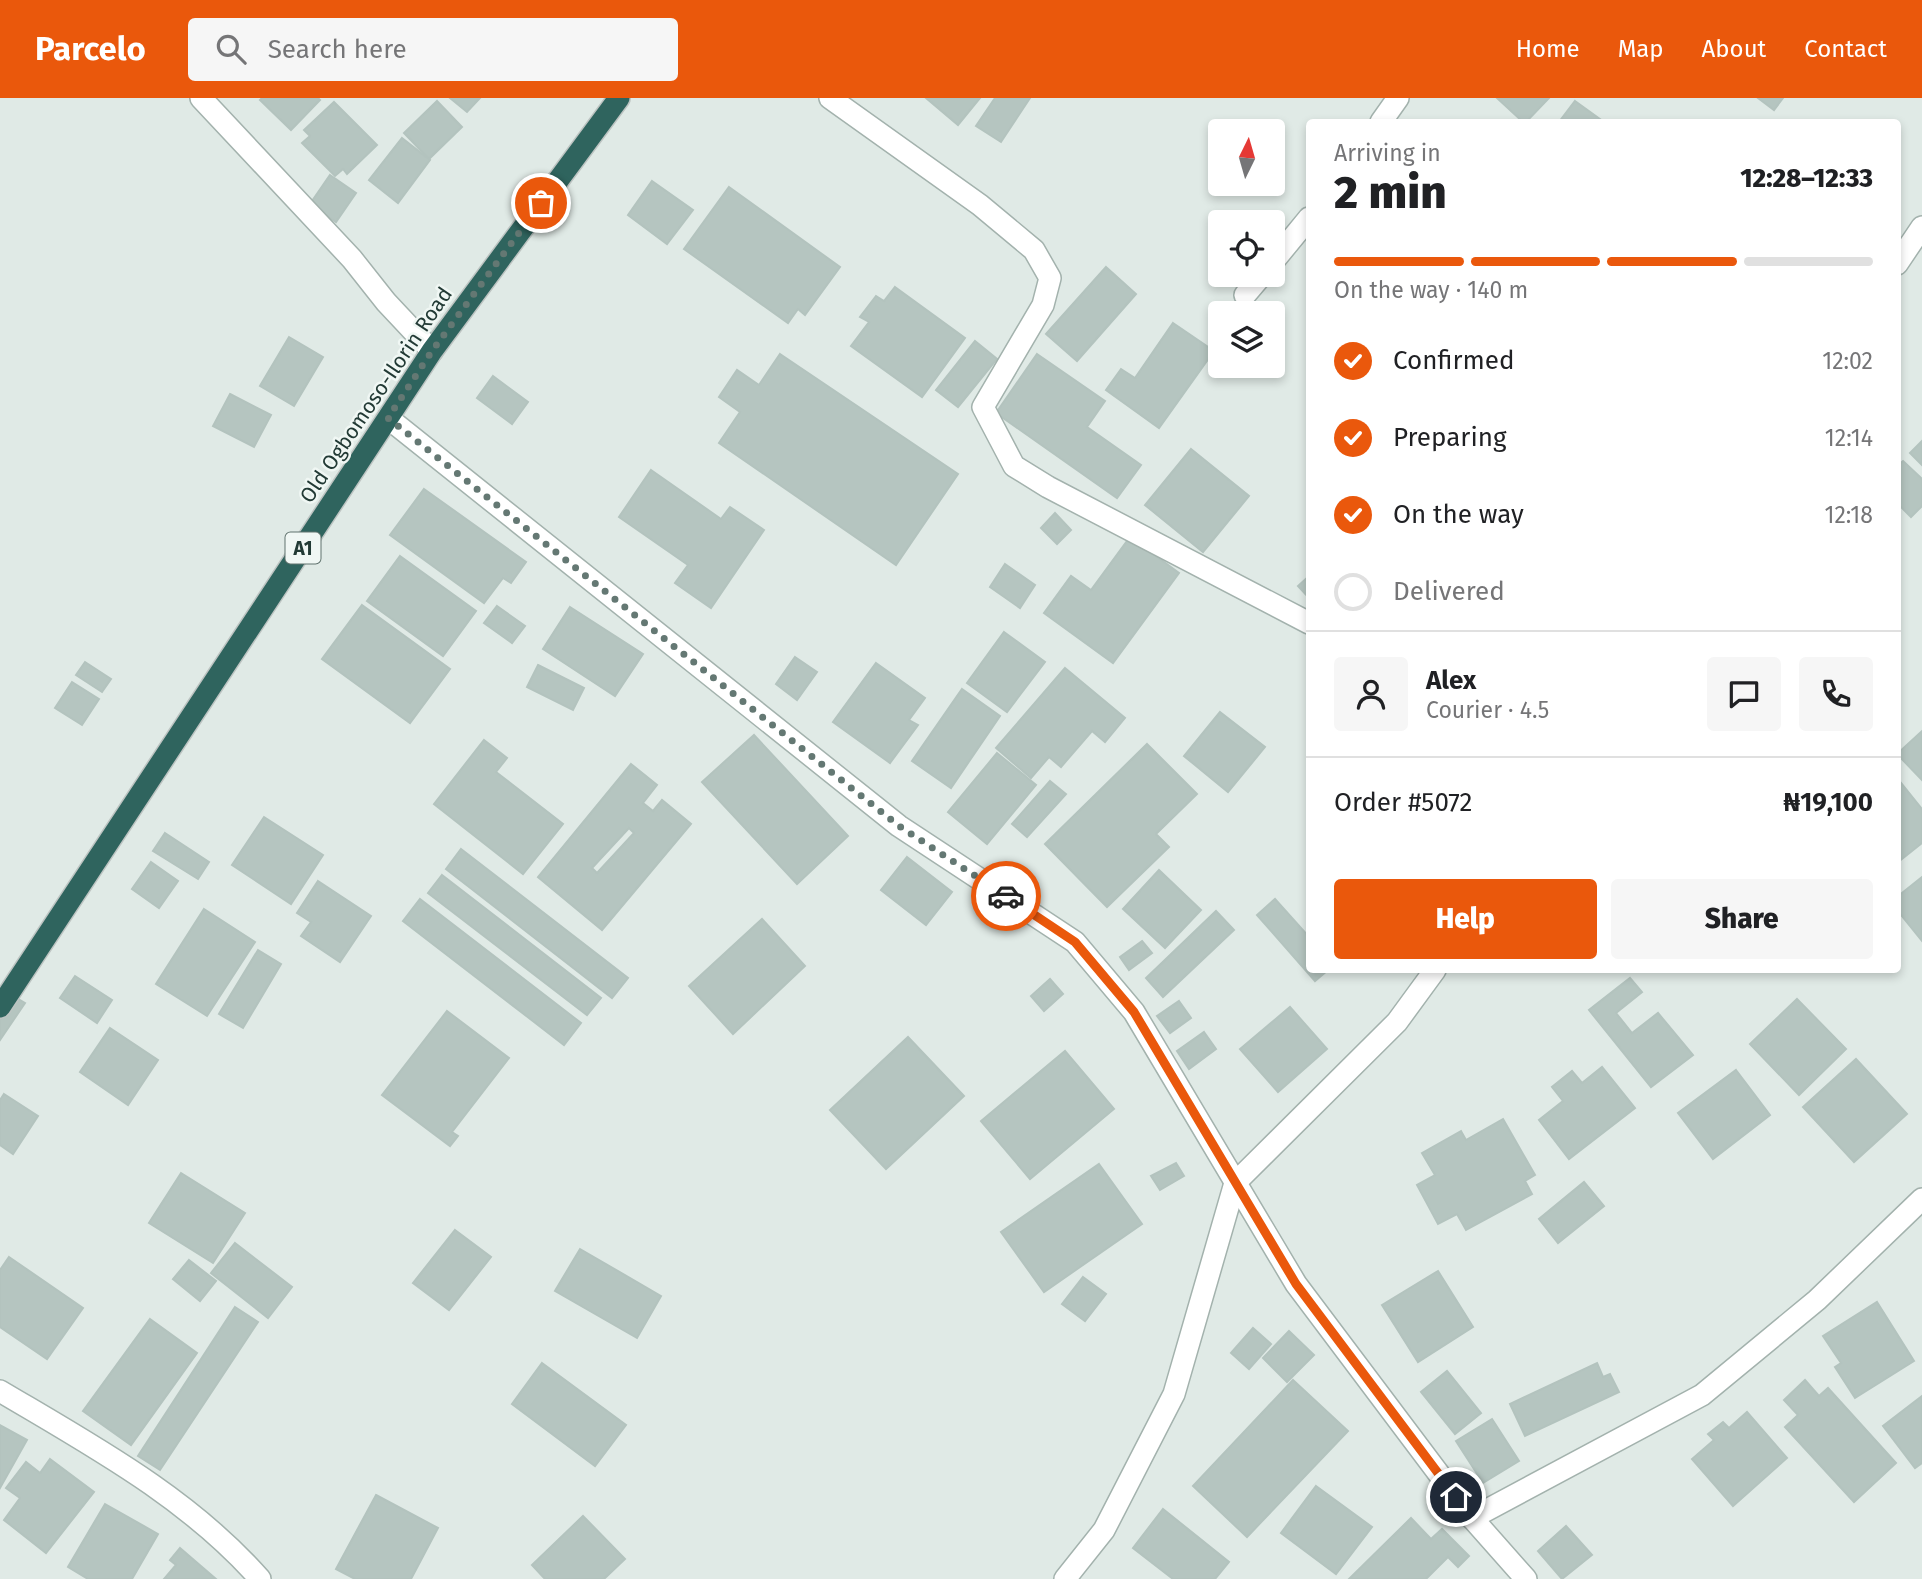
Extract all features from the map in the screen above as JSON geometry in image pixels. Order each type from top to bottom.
[{"type":"highway","name":"Old Ogbomoso-Ilorin Road","points":[[0,1007],[432,351],[619,98]]},
{"type":"street","points":[[201,98],[352,259],[386,302],[432,351]]},
{"type":"street","points":[[830,98],[980,205],[1034,250],[1050,278],[1043,304],[983,407],[1014,466],[1048,487],[1306,621]]},
{"type":"street","points":[[1383,119],[1398,98]]},
{"type":"street","points":[[1285,247],[1306,222]]},
{"type":"street","points":[[1901,258],[1922,227]]},
{"type":"street","points":[[1245,295],[1252,287]]},
{"type":"street","points":[[388,418],[899,826],[1075,942],[1134,1012],[1296,1284],[1472,1518],[1526,1579]]},
{"type":"street","points":[[1065,1579],[1104,1530],[1174,1394],[1234,1183],[1397,1022],[1433,973]]},
{"type":"street","points":[[1472,1518],[1702,1395],[1817,1300],[1922,1199]]},
{"type":"street","points":[[0,1391],[124,1465],[200,1521],[260,1579]]},
{"type":"building","points":[[450,98],[480,98],[467,112]]},
{"type":"building","points":[[926,98],[980,98],[958,125]]},
{"type":"building","points":[[995,98],[1030,98],[1001,142],[976,126]]},
{"type":"building","points":[[1497,98],[1549,98],[1529,119],[1520,119]]},
{"type":"building","points":[[1758,98],[1783,98],[1774,110]]},
{"type":"building","points":[[260,100],[320,100],[291,130]]},
{"type":"building","points":[[437,101],[462,127],[429,159],[404,133]]},
{"type":"building","points":[[1575,101],[1600,119],[1561,119]]},
{"type":"building","points":[[334,102],[377,145],[347,174],[343,169],[335,176],[302,143],[310,136],[304,130]]},
{"type":"building","points":[[402,138],[430,160],[398,203],[369,180]]},
{"type":"building","points":[[330,175],[356,193],[336,222],[310,204]]},
{"type":"building","points":[[652,181],[693,210],[667,244],[628,215]]},
{"type":"building","points":[[729,187],[840,267],[805,315],[798,309],[788,323],[684,249]]},
{"type":"building","points":[[1106,267],[1136,294],[1077,361],[1046,334]]},
{"type":"building","points":[[895,287],[965,338],[922,397],[851,346],[869,322],[860,317],[876,296],[884,301]]},
{"type":"building","points":[[1173,323],[1208,347],[1208,359],[1159,428],[1106,390],[1121,369],[1135,378]]},
{"type":"building","points":[[289,337],[323,357],[294,406],[260,386]]},
{"type":"building","points":[[975,341],[997,359],[958,407],[936,390]]},
{"type":"building","points":[[780,354],[958,474],[896,565],[719,443],[740,412],[719,397],[737,370],[759,385]]},
{"type":"building","points":[[1037,354],[1105,401],[1087,427],[1141,465],[1117,498],[996,413]]},
{"type":"building","points":[[493,376],[528,402],[512,424],[477,398]]},
{"type":"building","points":[[230,394],[271,415],[254,447],[213,426]]},
{"type":"building","points":[[1922,441],[1922,465],[1910,453]]},
{"type":"building","points":[[1191,449],[1249,496],[1203,552],[1145,505]]},
{"type":"building","points":[[1903,461],[1922,479],[1922,506],[1911,517],[1901,507]]},
{"type":"building","points":[[651,470],[721,519],[730,507],[764,530],[711,608],[675,583],[688,565],[619,517]]},
{"type":"building","points":[[424,489],[526,562],[511,583],[503,578],[484,603],[390,535]]},
{"type":"building","points":[[1055,513],[1071,530],[1057,544],[1041,528]]},
{"type":"building","points":[[1130,537],[1179,573],[1113,663],[1044,613],[1071,576],[1091,590]]},
{"type":"building","points":[[400,556],[476,611],[443,656],[367,601]]},
{"type":"building","points":[[1005,564],[1035,585],[1020,608],[990,587]]},
{"type":"building","points":[[1306,579],[1306,595],[1298,586]]},
{"type":"building","points":[[362,605],[450,669],[410,723],[322,659]]},
{"type":"building","points":[[497,606],[525,626],[512,643],[484,623]]},
{"type":"building","points":[[570,607],[643,654],[615,696],[543,649]]},
{"type":"building","points":[[1004,632],[1045,662],[1007,712],[967,683]]},
{"type":"building","points":[[795,657],[817,672],[797,700],[776,684]]},
{"type":"building","points":[[85,662],[111,679],[102,692],[76,675]]},
{"type":"building","points":[[876,663],[925,698],[909,720],[918,725],[890,763],[833,722]]},
{"type":"building","points":[[538,665],[584,688],[573,710],[527,687]]},
{"type":"building","points":[[1065,668],[1125,718],[1105,742],[1092,731],[1061,767],[1049,757],[1031,778],[996,748]]},
{"type":"building","points":[[72,682],[99,699],[82,725],[55,708]]},
{"type":"building","points":[[962,689],[1000,716],[951,788],[912,761]]},
{"type":"building","points":[[1220,712],[1265,747],[1228,792],[1184,756]]},
{"type":"building","points":[[1922,731],[1922,780],[1901,758],[1901,750]]},
{"type":"building","points":[[754,735],[848,836],[797,884],[702,782]]},
{"type":"building","points":[[484,740],[507,758],[496,772],[563,824],[523,874],[434,804]]},
{"type":"building","points":[[1147,744],[1197,794],[1156,834],[1169,847],[1107,907],[1045,844]]},
{"type":"building","points":[[997,753],[1036,785],[987,844],[948,812]]},
{"type":"building","points":[[631,764],[657,785],[643,803],[653,811],[662,800],[691,824],[602,930],[538,877]],"holes":[[[629,828],[634,833],[597,873],[592,868]]]},
{"type":"building","points":[[1050,781],[1066,794],[1027,837],[1012,824]]},
{"type":"building","points":[[1901,783],[1922,809],[1922,843],[1901,860]]},
{"type":"building","points":[[264,817],[323,855],[291,904],[232,865]]},
{"type":"building","points":[[165,833],[209,862],[198,879],[153,851]]},
{"type":"building","points":[[461,849],[628,978],[612,998],[446,869]]},
{"type":"building","points":[[907,857],[952,892],[926,925],[881,890]]},
{"type":"building","points":[[151,862],[178,881],[159,908],[132,889]]},
{"type":"building","points":[[1159,870],[1201,910],[1165,948],[1123,909]]},
{"type":"building","points":[[442,875],[601,998],[587,1015],[428,893]]},
{"type":"building","points":[[1922,877],[1922,941],[1901,915],[1901,894]]},
{"type":"building","points":[[318,881],[371,916],[340,962],[301,936],[311,922],[297,913]]},
{"type":"building","points":[[420,899],[581,1023],[564,1045],[403,921]]},
{"type":"building","points":[[1275,899],[1306,934],[1306,971],[1257,915]]},
{"type":"building","points":[[204,909],[255,942],[207,1016],[156,984]]},
{"type":"building","points":[[1216,911],[1234,930],[1163,997],[1146,978]]},
{"type":"building","points":[[762,919],[805,966],[733,1034],[689,986]]},
{"type":"building","points":[[1142,941],[1152,953],[1129,970],[1120,957]]},
{"type":"building","points":[[258,950],[281,964],[243,1028],[219,1014]]},
{"type":"building","points":[[1308,973],[1324,973],[1315,981]]},
{"type":"building","points":[[75,976],[112,1000],[97,1023],[60,998]]},
{"type":"building","points":[[1630,978],[1642,992],[1616,1013],[1632,1033],[1658,1013],[1693,1055],[1651,1087],[1589,1010]]},
{"type":"building","points":[[1050,979],[1063,994],[1044,1011],[1031,996]]},
{"type":"building","points":[[15,997],[25,1003],[0,1040],[0,1020]]},
{"type":"building","points":[[1797,999],[1846,1049],[1799,1095],[1750,1044]]},
{"type":"building","points":[[1179,1001],[1191,1018],[1170,1033],[1157,1016]]},
{"type":"building","points":[[1290,1007],[1327,1049],[1278,1092],[1240,1049]]},
{"type":"building","points":[[447,1011],[509,1058],[452,1132],[458,1136],[450,1146],[382,1095]]},
{"type":"building","points":[[110,1028],[158,1060],[128,1105],[80,1072]]},
{"type":"building","points":[[1204,1032],[1216,1049],[1189,1069],[1177,1051]]},
{"type":"building","points":[[908,1037],[964,1096],[886,1169],[830,1110]]},
{"type":"building","points":[[1065,1051],[1114,1109],[1030,1179],[981,1121]]},
{"type":"building","points":[[1856,1059],[1907,1114],[1854,1162],[1803,1107]]},
{"type":"building","points":[[1602,1067],[1635,1108],[1569,1159],[1539,1120],[1563,1101],[1552,1087],[1572,1071],[1582,1083]]},
{"type":"building","points":[[1736,1070],[1770,1115],[1713,1159],[1678,1113]]},
{"type":"building","points":[[4,1094],[38,1116],[13,1154],[0,1145],[0,1100]]},
{"type":"building","points":[[1503,1119],[1535,1175],[1525,1181],[1532,1194],[1466,1230],[1457,1214],[1438,1224],[1417,1185],[1435,1175],[1422,1153],[1461,1131],[1466,1140]]},
{"type":"building","points":[[1176,1163],[1184,1176],[1160,1190],[1151,1176]]},
{"type":"building","points":[[1099,1164],[1142,1224],[1044,1292],[1001,1232]]},
{"type":"building","points":[[181,1173],[245,1213],[213,1263],[149,1223]]},
{"type":"building","points":[[1584,1182],[1604,1206],[1558,1243],[1539,1219]]},
{"type":"building","points":[[455,1230],[491,1257],[449,1310],[413,1283]]},
{"type":"building","points":[[235,1243],[292,1287],[268,1318],[211,1273]]},
{"type":"building","points":[[580,1249],[661,1296],[637,1338],[555,1291]]},
{"type":"building","points":[[9,1257],[83,1308],[47,1359],[0,1327],[0,1270]]},
{"type":"building","points":[[189,1260],[216,1281],[200,1301],[173,1279]]},
{"type":"building","points":[[1438,1271],[1473,1327],[1418,1362],[1382,1305]]},
{"type":"building","points":[[1083,1277],[1106,1294],[1085,1321],[1062,1304]]},
{"type":"building","points":[[1877,1302],[1914,1361],[1855,1398],[1835,1367],[1841,1363],[1823,1336]]},
{"type":"building","points":[[235,1307],[258,1322],[160,1470],[138,1456]]},
{"type":"building","points":[[150,1319],[197,1353],[131,1445],[83,1411]]},
{"type":"building","points":[[1253,1328],[1271,1344],[1249,1369],[1231,1353]]},
{"type":"building","points":[[1289,1331],[1314,1355],[1287,1382],[1263,1358]]},
{"type":"building","points":[[542,1363],[626,1425],[595,1466],[512,1404]]},
{"type":"building","points":[[1597,1363],[1603,1377],[1610,1374],[1619,1392],[1525,1436],[1510,1404]]},
{"type":"building","points":[[1447,1371],[1481,1413],[1455,1434],[1421,1392]]},
{"type":"building","points":[[1293,1380],[1348,1431],[1247,1537],[1193,1486]]},
{"type":"building","points":[[1805,1380],[1819,1396],[1828,1388],[1896,1463],[1854,1502],[1785,1427],[1798,1415],[1784,1400]]},
{"type":"building","points":[[1922,1396],[1922,1463],[1915,1468],[1883,1426]]},
{"type":"building","points":[[1747,1412],[1787,1458],[1733,1506],[1692,1459],[1714,1440],[1708,1434],[1723,1422],[1729,1428]]},
{"type":"building","points":[[1492,1419],[1519,1461],[1483,1483],[1456,1441]]},
{"type":"building","points":[[0,1425],[27,1440],[0,1488]]},
{"type":"building","points":[[50,1459],[94,1492],[46,1553],[4,1520],[20,1498],[6,1488],[26,1462],[40,1473]]},
{"type":"building","points":[[1316,1486],[1372,1527],[1336,1574],[1281,1533]]},
{"type":"building","points":[[376,1495],[438,1528],[411,1579],[355,1579],[336,1569]]},
{"type":"building","points":[[105,1504],[158,1534],[132,1579],[88,1579],[68,1567]]},
{"type":"building","points":[[1163,1509],[1229,1562],[1215,1579],[1173,1579],[1133,1548]]},
{"type":"building","points":[[583,1516],[625,1559],[604,1579],[545,1579],[532,1565]]},
{"type":"building","points":[[1411,1518],[1431,1539],[1442,1529],[1469,1556],[1458,1567],[1448,1557],[1426,1579],[1349,1579]]},
{"type":"building","points":[[1566,1526],[1592,1555],[1562,1579],[1538,1551]]},
{"type":"building","points":[[180,1548],[216,1579],[164,1579],[176,1565],[170,1560]]},
{"type":"way so far","points":[[541,203],[432,351],[388,418],[899,826],[1006,896]]},
{"type":"route","points":[[1006,896],[1075,942],[1134,1012],[1296,1284],[1456,1497]]}]
